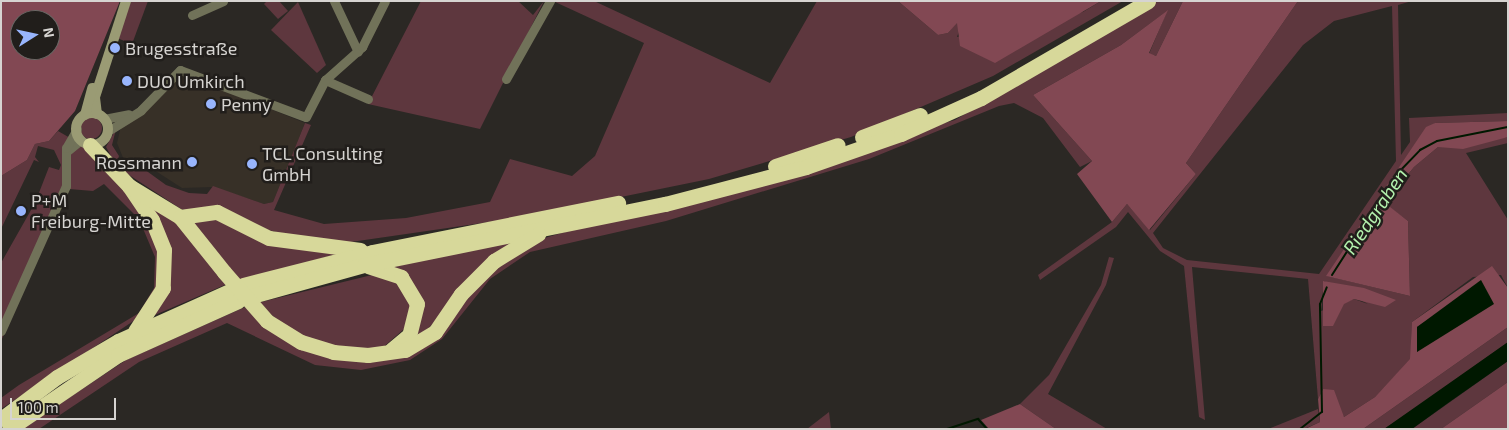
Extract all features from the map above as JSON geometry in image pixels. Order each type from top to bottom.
[{"type":"highway","points":[[1,419],[57,377],[132,333],[240,293],[372,252],[700,186],[823,151],[968,94],[1130,1]]},
{"type":"highway","points":[[9,429],[118,355],[240,293],[722,190],[878,142],[1001,88],[1148,1]]},
{"type":"highway","points":[[95,139],[106,164],[129,186],[156,226],[166,266],[159,298],[132,333]]},
{"type":"highway","points":[[129,186],[180,217],[224,272],[267,321],[317,348],[351,354],[384,354],[405,350],[430,336],[466,288],[494,260],[548,228]]},
{"type":"highway","points":[[180,217],[218,212],[276,240],[372,252]]},
{"type":"highway","points":[[364,265],[401,277],[418,304],[409,335],[384,354]]},
{"type":"street","points":[[192,16],[224,1]]},
{"type":"street","points":[[334,1],[358,52]]},
{"type":"street","points":[[66,152],[95,139],[136,112],[180,70],[302,118],[310,115],[325,80],[358,52],[384,1]]},
{"type":"street","points":[[506,79],[550,1]]},
{"type":"street","points":[[1,330],[66,186],[66,152],[86,115],[113,32],[125,5]]},
{"type":"street","points":[[95,139],[101,116],[95,97],[125,5]]},
{"type":"street","points":[[325,80],[368,99]]},
{"type":"street","points":[[86,115],[101,116],[136,112]]},
{"type":"street","points":[[77,129],[95,139]]},
{"type":"shaded area","points":[[1,1],[120,1],[75,111],[49,141],[35,144],[27,160],[1,176]]},
{"type":"shaded area","points":[[130,1],[148,1],[132,44],[117,38]]},
{"type":"shaded area","points":[[267,1],[279,1],[288,11],[278,19],[264,4]]},
{"type":"shaded area","points":[[421,1],[518,1],[533,15],[544,1],[480,129],[368,104]]},
{"type":"shaded area","points":[[553,1],[594,1],[770,83],[817,1],[898,1],[938,35],[948,33],[957,22],[961,25],[957,37],[1083,12],[1101,1],[1123,1],[993,76],[851,137],[709,179],[523,217],[330,245],[181,209],[120,169],[127,163],[137,164],[166,185],[189,193],[207,194],[213,186],[264,204],[273,202],[305,123],[311,125],[274,210],[324,224],[406,218],[490,202],[510,159],[572,176],[595,156],[644,43]]},
{"type":"shaded area","points":[[898,1],[1101,1],[995,63],[960,46],[957,23],[948,33],[938,35]]},
{"type":"shaded area","points":[[1155,1],[1183,1],[1156,56],[1149,54],[1167,11],[1121,45],[1033,95],[1092,161],[1080,167],[1043,118],[1014,103],[999,106],[869,159],[666,221],[530,252],[490,279],[442,339],[410,360],[361,370],[315,365],[227,323],[139,362],[39,429],[22,429],[126,360],[245,307],[298,345],[410,351],[472,284],[534,241],[955,120]]},
{"type":"shaded area","points":[[1183,1],[1298,1],[1186,163],[1196,174],[1149,230],[1127,204],[1112,222],[1077,174],[1092,161],[1033,95],[1121,45],[1168,10],[1149,53],[1156,56]]},
{"type":"shaded area","points":[[1298,1],[1412,1],[1398,5],[1401,155],[1410,142],[1409,118],[1508,113],[1508,121],[1435,123],[1327,276],[1410,296],[1408,221],[1385,204],[1414,167],[1438,147],[1508,137],[1508,143],[1466,153],[1508,220],[1508,288],[1501,275],[1473,277],[1412,322],[1411,359],[1375,397],[1344,417],[1323,389],[1318,399],[1308,279],[1192,267],[1205,420],[1199,417],[1184,266],[1160,251],[1128,212],[1116,227],[1040,280],[1038,275],[1112,222],[1127,204],[1150,230],[1196,174],[1186,163]],"holes":[[[1392,6],[1396,161],[1319,274],[1187,260],[1163,248],[1153,233],[1303,45],[1334,21]],[[1324,281],[1368,304],[1354,299],[1321,311]]]},
{"type":"shaded area","points":[[298,2],[326,65],[317,73],[271,30]]},
{"type":"shaded area","points":[[185,75],[305,123],[273,202],[264,204],[213,187],[182,188],[140,161],[124,160],[117,143],[121,126],[138,118],[177,76]]},
{"type":"shaded area","points":[[91,117],[99,120],[102,128],[99,136],[91,139],[83,136],[80,128],[83,120]]},
{"type":"shaded area","points":[[1508,121],[1508,137],[1463,149],[1438,147],[1414,167],[1385,203],[1408,221],[1410,296],[1326,276],[1426,127],[1435,123]]},
{"type":"shaded area","points":[[116,129],[112,145],[119,156],[116,165],[106,147]]},
{"type":"shaded area","points":[[58,131],[84,146],[149,219],[163,275],[138,318],[1,409],[1,398],[19,385],[139,313],[154,288],[155,257],[139,219],[104,184],[93,191],[69,189],[1,341],[1,263],[35,203],[49,167],[59,170],[61,165],[54,150],[38,146],[35,157],[39,162],[34,160],[1,229],[1,176],[27,160],[35,144],[49,141]]},
{"type":"shaded area","points":[[153,202],[187,230],[227,284],[148,318],[160,302]]},
{"type":"shaded area","points":[[199,215],[345,252],[237,281],[188,220]]},
{"type":"shaded area","points":[[525,238],[447,309],[413,344],[419,301],[379,267]]},
{"type":"shaded area","points":[[1109,257],[1114,258],[1106,285],[1048,394],[1107,429],[1056,429],[1020,404],[1049,375],[1101,285]]},
{"type":"shaded area","points":[[1492,266],[1508,288],[1508,327],[1363,429],[1305,429],[1320,422],[1318,399],[1323,389],[1334,390],[1344,417],[1375,397],[1410,359],[1412,322]],"holes":[[[1438,313],[1417,352],[1417,327]]]},
{"type":"shaded area","points":[[380,273],[395,279],[413,304],[411,323],[380,350],[340,349],[296,335],[257,303]]},
{"type":"shaded area","points":[[1481,280],[1494,304],[1417,352],[1417,327]]},
{"type":"shaded area","points":[[1323,281],[1364,288],[1396,300],[1385,307],[1354,299],[1344,304],[1333,326],[1323,326]]},
{"type":"shaded area","points":[[1508,327],[1508,342],[1430,398],[1384,429],[1363,429]]},
{"type":"shaded area","points":[[1508,342],[1508,361],[1412,429],[1384,429]]},
{"type":"shaded area","points":[[1508,361],[1508,382],[1441,429],[1412,429]]},
{"type":"shaded area","points":[[1508,382],[1508,429],[1441,429]]},
{"type":"shaded area","points":[[1020,404],[1056,429],[989,429],[981,420]]},
{"type":"shaded area","points":[[1318,409],[1320,422],[1304,429],[1268,429]]},
{"type":"shaded area","points":[[829,412],[831,429],[807,429]]},
{"type":"waterway","name":"Riedgraben","points":[[1332,275],[1396,175],[1420,150],[1437,141],[1508,127]]},
{"type":"waterway","name":"Riedgraben","points":[[1300,429],[1322,412],[1320,304],[1327,287]]},
{"type":"waterway","name":"Riedgraben","points":[[947,429],[978,419],[987,429]]},
{"type":"place","name":"Brugesstraße","points":[[115,48]]},
{"type":"place","name":"DUO Umkirch","points":[[127,81]]},
{"type":"place","name":"Penny","points":[[211,104]]},
{"type":"place","name":"Rossmann","points":[[192,162]]},
{"type":"place","name":"TCL Consulting GmbH","points":[[252,164]]},
{"type":"place","name":"P+M Freiburg-Mitte","points":[[21,211]]}]
